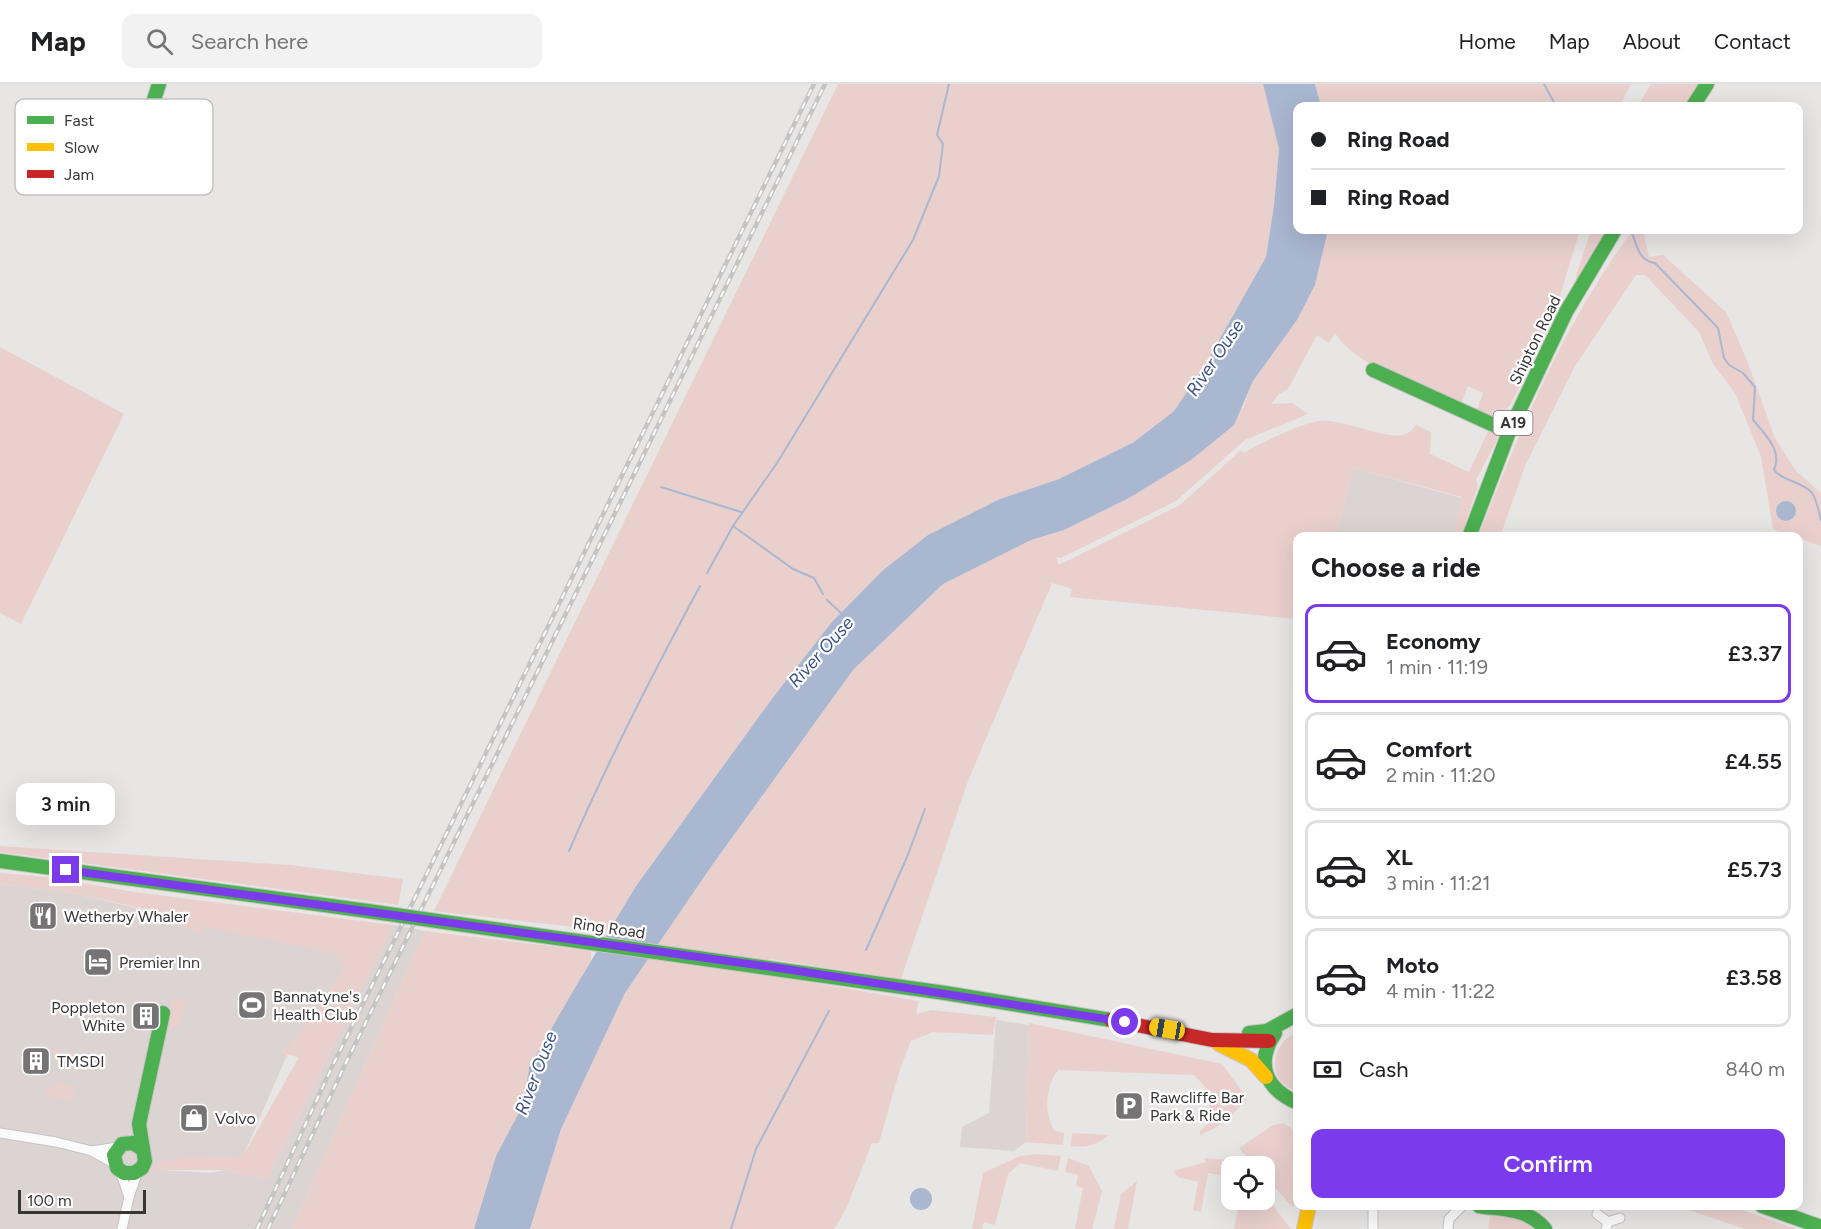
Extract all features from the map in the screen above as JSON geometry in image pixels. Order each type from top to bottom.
[{"type":"main road","points":[[1696,102],[1707,84]]},
{"type":"main road","name":"Shipton Road","points":[[1471,532],[1509,432],[1566,312],[1613,234]]},
{"type":"main road","points":[[1373,370],[1509,432]]},
{"type":"main road","name":"Ring Road","points":[[0,861],[779,968],[1167,1029],[1212,1040],[1251,1060],[1275,1091],[1293,1100]]},
{"type":"main road","points":[[142,1149],[137,1144],[122,1145],[114,1155],[117,1168],[129,1174],[138,1171],[145,1161],[139,1124],[163,1013]]},
{"type":"main road","points":[[1167,1029],[1195,1025],[1243,1032],[1261,1032],[1293,1016]]},
{"type":"main road","points":[[1266,1077],[1263,1059],[1269,1041],[1292,1023]]},
{"type":"main road","name":"Ring Road","points":[[1212,1040],[1269,1041]]},
{"type":"main road","points":[[1304,1229],[1308,1210]]},
{"type":"main road","points":[[1523,1210],[1537,1218],[1545,1229]]},
{"type":"main road","points":[[1773,1210],[1821,1227]]},
{"type":"street","points":[[92,1151],[122,1145],[139,1124]]},
{"type":"street","points":[[0,1133],[56,1142],[92,1151],[117,1168],[129,1197]]},
{"type":"street","points":[[122,1229],[138,1171]]},
{"type":"street","points":[[1373,1210],[1373,1229]]},
{"type":"street","points":[[1448,1229],[1449,1220],[1458,1210]]},
{"type":"street","points":[[1597,1214],[1607,1226],[1620,1218]]},
{"type":"shaded area","points":[[838,84],[1263,84],[1279,149],[1266,257],[1205,365],[1174,411],[1134,442],[1059,479],[1000,499],[928,535],[882,571],[832,622],[771,700],[636,886],[609,931],[434,911]]},
{"type":"shaded area","points":[[1315,84],[1631,84],[1622,102],[1320,102]]},
{"type":"shaded area","points":[[1651,84],[1700,84],[1689,102],[1640,102]]},
{"type":"shaded area","points":[[1327,234],[1579,234],[1555,312],[1511,404],[1498,418],[1477,411],[1483,393],[1468,386],[1461,404],[1375,367],[1359,357],[1335,333],[1329,343],[1317,335],[1288,389],[1279,394],[1271,404],[1292,403],[1308,414],[1245,440],[1176,501],[1061,558],[1056,557],[1059,565],[1180,505],[1241,450],[1244,453],[1293,429],[1320,421],[1330,421],[1394,435],[1406,434],[1416,425],[1431,432],[1430,454],[1469,472],[1490,427],[1498,431],[1497,440],[1476,480],[1478,485],[1463,532],[1454,532],[1462,497],[1353,468],[1337,532],[1293,532],[1293,619],[1070,597],[1072,589],[1052,583],[968,781],[901,979],[769,959],[768,975],[919,1001],[916,1014],[932,1010],[996,1017],[993,1035],[933,1032],[911,1041],[900,1069],[879,1143],[872,1143],[846,1209],[834,1229],[530,1229],[561,1129],[625,993],[708,871],[853,670],[943,584],[1031,540],[1064,530],[1129,498],[1243,408],[1253,381],[1297,320],[1315,285]]},
{"type":"shaded area","points":[[1590,234],[1608,234],[1576,285],[1576,276]]},
{"type":"shaded area","points":[[1630,234],[1644,234],[1649,257],[1663,255],[1726,312],[1746,358],[1775,438],[1795,470],[1821,493],[1821,546],[1803,540],[1803,532],[1781,532],[1773,529],[1761,457],[1735,393],[1713,364],[1699,332],[1645,275],[1636,275],[1574,368],[1525,466],[1502,532],[1480,532],[1545,378],[1608,265]]},
{"type":"shaded area","points":[[0,347],[124,414],[21,624],[0,613]]},
{"type":"shaded area","points":[[1353,468],[1462,498],[1454,532],[1337,532]]},
{"type":"shaded area","points":[[0,846],[290,865],[403,879],[398,905],[0,852]]},
{"type":"shaded area","points":[[0,873],[48,877],[134,892],[393,925],[267,1179],[224,1170],[149,1170],[168,1160],[181,1158],[243,1156],[299,1057],[282,1054],[284,1046],[289,1048],[345,968],[339,964],[339,954],[206,927],[205,933],[194,932],[190,928],[181,926],[182,917],[67,892],[0,884]]},
{"type":"shaded area","points":[[0,884],[67,892],[340,954],[345,968],[287,1055],[238,1168],[161,1170],[211,1173],[224,1170],[267,1179],[393,925],[425,931],[292,1229],[0,1229]]},
{"type":"shaded area","points":[[425,931],[591,951],[591,960],[529,1067],[524,1103],[496,1156],[474,1229],[292,1229]]},
{"type":"shaded area","points":[[172,998],[185,1000],[180,1024],[176,1027],[171,1026],[169,1020]]},
{"type":"shaded area","points":[[996,1020],[1029,1025],[1026,1142],[1014,1151],[960,1147],[962,1127],[989,1113]]},
{"type":"shaded area","points":[[1029,1023],[1222,1064],[1247,1098],[1226,1120],[1200,1135],[1200,1131],[1208,1124],[1210,1092],[1194,1075],[1058,1070],[1051,1083],[1048,1108],[1055,1131],[1064,1133],[1063,1145],[1026,1142]]},
{"type":"shaded area","points":[[1293,1035],[1293,1089],[1280,1080],[1275,1063],[1281,1045]]},
{"type":"shaded area","points":[[54,1049],[79,1055],[78,1062],[68,1069],[59,1067],[53,1054]]},
{"type":"shaded area","points":[[56,1082],[76,1087],[72,1102],[43,1096]]},
{"type":"shaded area","points":[[1283,1123],[1293,1129],[1293,1208],[1275,1187],[1275,1156],[1246,1156],[1239,1148],[1273,1125]]},
{"type":"shaded area","points":[[1072,1133],[1109,1135],[1091,1145],[1077,1147],[1071,1146]]},
{"type":"shaded area","points":[[1037,1154],[1061,1156],[1058,1171],[1020,1163],[1008,1174],[995,1225],[984,1222],[982,1229],[972,1229],[983,1173],[1020,1156]]},
{"type":"shaded area","points":[[1068,1158],[1089,1166],[1102,1191],[1092,1229],[1075,1229],[1083,1188],[1076,1186],[1078,1175],[1065,1172]]},
{"type":"shaded area","points":[[1204,1158],[1221,1159],[1221,1175],[1208,1173],[1201,1212],[1193,1210],[1198,1182],[1178,1177],[1173,1171],[1206,1162]]},
{"type":"shaded area","points":[[1137,1181],[1128,1229],[1114,1229],[1121,1194]]},
{"type":"shaded area","points":[[1275,1208],[1291,1229],[1234,1229],[1238,1210],[1275,1210]]},
{"type":"shaded area","points":[[1689,1210],[1741,1210],[1796,1229],[1745,1229]]},
{"type":"shaded area","points":[[1491,1211],[1515,1213],[1541,1229],[1488,1229]]},
{"type":"water","name":"River Ouse","points":[[1263,84],[1315,84],[1320,102],[1293,102],[1293,234],[1327,234],[1315,285],[1297,320],[1253,381],[1234,425],[1191,460],[1129,498],[1064,530],[1031,540],[943,584],[853,670],[708,871],[625,993],[561,1129],[530,1229],[474,1229],[496,1156],[524,1103],[529,1067],[636,886],[771,700],[832,622],[882,571],[928,535],[1000,499],[1059,479],[1134,442],[1174,411],[1205,365],[1266,257],[1279,149]]},
{"type":"water","points":[[1786,501],[1793,504],[1796,511],[1793,518],[1786,521],[1779,518],[1776,511],[1779,504]]},
{"type":"water","points":[[917,1188],[925,1188],[932,1195],[932,1203],[925,1210],[917,1210],[910,1203],[910,1195]]},
{"type":"waterway","points":[[707,573],[733,526],[777,463],[913,240],[939,176],[943,144],[937,135],[949,84]]},
{"type":"waterway","points":[[1544,84],[1554,102]]},
{"type":"waterway","points":[[1632,234],[1642,256],[1655,263],[1718,328],[1724,358],[1729,365],[1743,373],[1755,387],[1753,420],[1774,449],[1776,456],[1774,470],[1812,493],[1821,521]]},
{"type":"waterway","points":[[661,487],[741,512]]},
{"type":"waterway","points":[[733,526],[793,569],[814,578],[823,594]]},
{"type":"waterway","points":[[569,851],[631,717],[700,586]]},
{"type":"waterway","name":"River Ouse","points":[[827,600],[842,614]]},
{"type":"waterway","points":[[866,950],[907,857],[925,809]]},
{"type":"waterway","points":[[731,1229],[756,1149],[829,1011]]},
{"type":"railway","points":[[257,1229],[332,1067],[814,84]]},
{"type":"railway","points":[[268,1229],[343,1069],[825,84]]},
{"type":"traffic: fast","points":[[154,99],[159,84]]},
{"type":"traffic: fast","points":[[1696,102],[1707,84]]},
{"type":"traffic: fast","points":[[1471,532],[1509,432],[1566,312],[1613,234]]},
{"type":"traffic: fast","points":[[1373,370],[1509,432]]},
{"type":"traffic: fast","points":[[0,861],[368,911]]},
{"type":"traffic: fast","points":[[368,911],[458,924]]},
{"type":"traffic: fast","points":[[458,924],[945,993],[1111,1020]]},
{"type":"traffic: fast","points":[[142,1149],[133,1143],[122,1144],[114,1155],[117,1168],[124,1173],[134,1173],[142,1168],[145,1161],[139,1124],[163,1013]]},
{"type":"traffic: fast","points":[[1249,1033],[1267,1031],[1293,1017]]},
{"type":"traffic: fast","points":[[1275,1033],[1266,1055],[1267,1074],[1271,1083],[1293,1100]]},
{"type":"traffic: fast","points":[[1509,1210],[1531,1217],[1545,1229]]},
{"type":"traffic: fast","points":[[1773,1210],[1821,1227]]},
{"type":"traffic: slow","points":[[1219,1044],[1251,1060],[1266,1077]]},
{"type":"traffic: slow","points":[[1304,1229],[1308,1210]]},
{"type":"traffic: jam","points":[[1111,1020],[1212,1040],[1269,1041]]},
{"type":"place","name":"Wetherby Whaler","points":[[43,916]]},
{"type":"place","name":"Premier Inn","points":[[98,962]]},
{"type":"place","name":"Bannatyne's Health Club","points":[[252,1005]]},
{"type":"place","name":"Poppleton White","points":[[146,1016]]},
{"type":"place","name":"TMSDI","points":[[36,1061]]},
{"type":"place","name":"Rawcliffe Bar Park & Ride","points":[[1129,1106]]},
{"type":"place","name":"Volvo","points":[[194,1118]]},
{"type":"route","points":[[66,870],[779,968],[1125,1022]]}]
